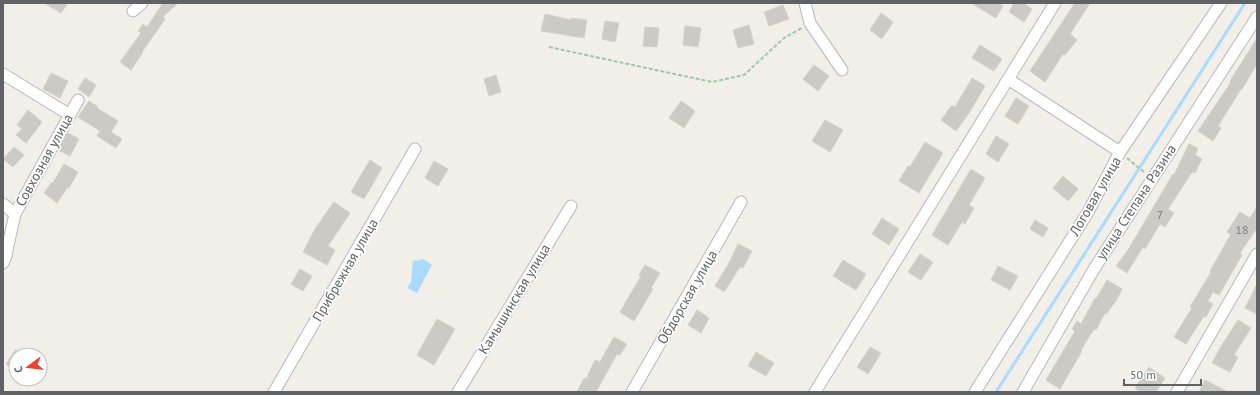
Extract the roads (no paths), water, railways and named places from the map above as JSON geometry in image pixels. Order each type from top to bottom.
[{"type":"street","points":[[133,11],[142,3]]},
{"type":"street","points":[[804,3],[810,23],[842,70]]},
{"type":"street","points":[[815,392],[1055,3]]},
{"type":"street","name":"Логовая улица","points":[[974,392],[1088,212],[1120,152],[1221,3]]},
{"type":"street","name":"улица Степана Разина","points":[[1023,392],[1094,269],[1151,178],[1257,17]]},
{"type":"street","points":[[3,74],[70,115]]},
{"type":"street","points":[[1008,79],[1120,152]]},
{"type":"street","name":"Совхозная улица","points":[[3,262],[6,256],[6,244],[15,214],[78,100]]},
{"type":"street","name":"Прибрежная улица","points":[[274,392],[415,148]]},
{"type":"street","name":"Обдорская улица","points":[[632,392],[741,202]]},
{"type":"street","points":[[3,204],[15,214]]},
{"type":"street","name":"Камышинская улица","points":[[458,392],[571,206]]},
{"type":"street","points":[[1177,392],[1257,254]]},
{"type":"water","points":[[424,259],[432,265],[417,293],[407,288],[411,282],[413,261]]},
{"type":"waterway","points":[[996,392],[1245,3]]}]
